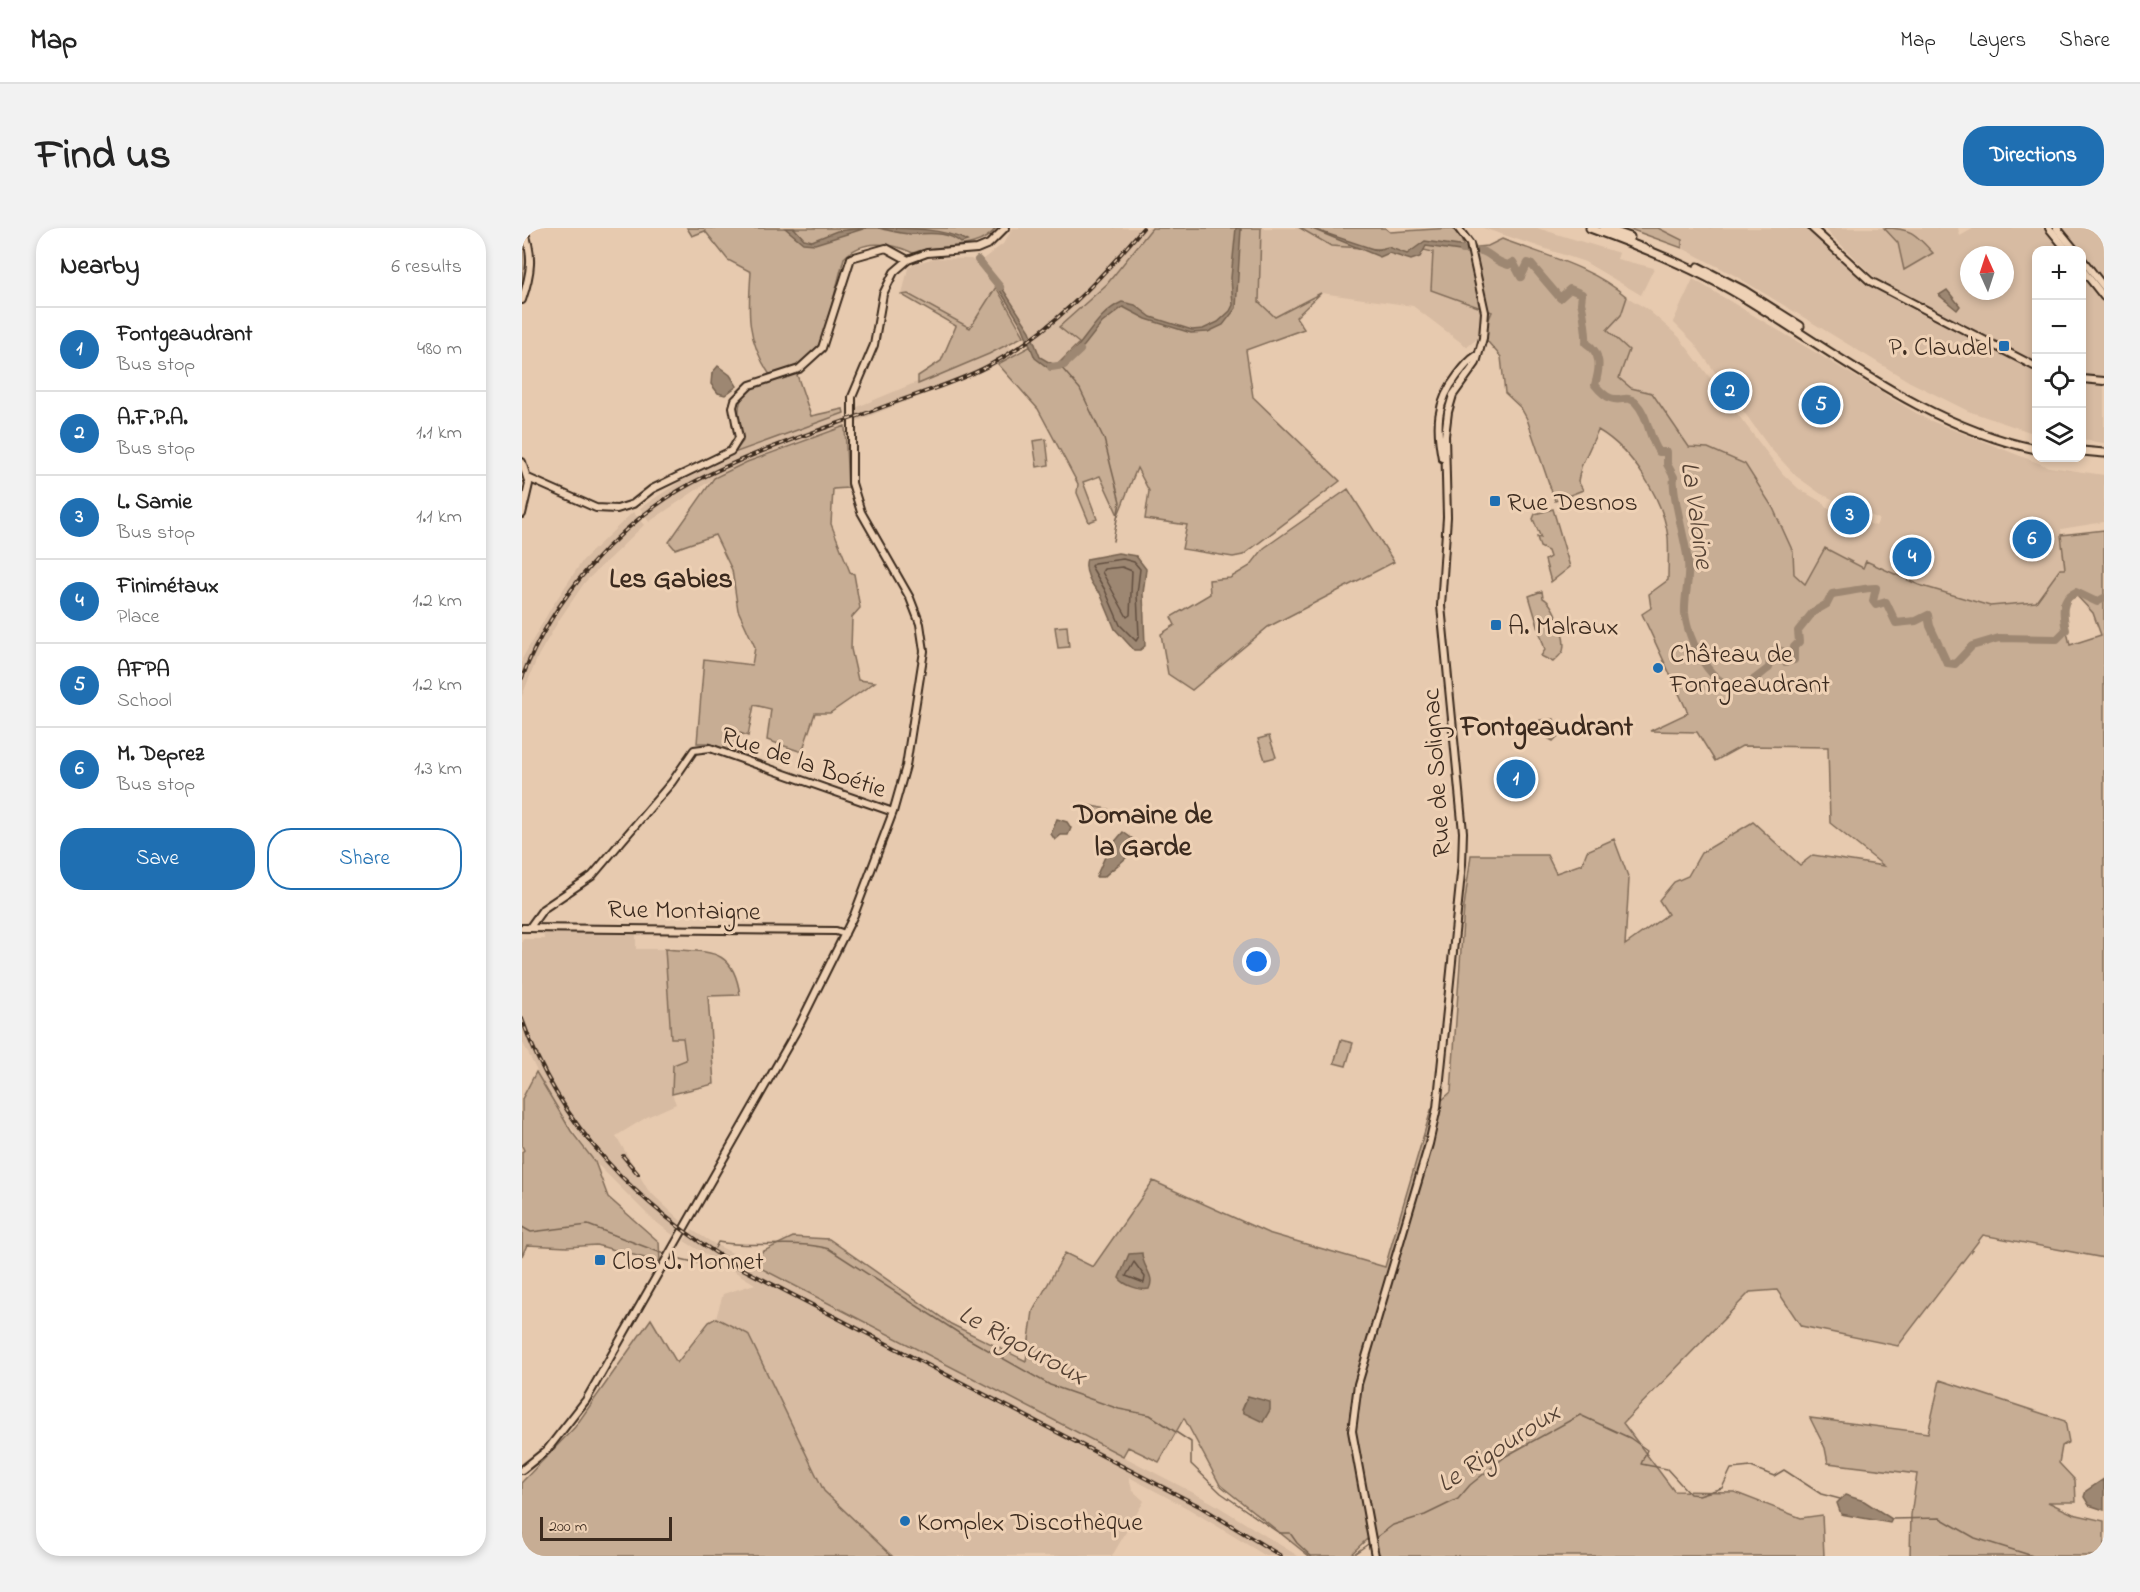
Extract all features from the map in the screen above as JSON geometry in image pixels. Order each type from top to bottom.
[{"type":"main road","points":[[1590,228],[1692,269],[1741,295],[1934,413],[1996,439],[2032,445]]},
{"type":"main road","points":[[1604,228],[1694,265],[1743,290],[1933,408],[1991,432],[2032,444]]},
{"type":"main road","points":[[2086,453],[2104,455]]},
{"type":"street","points":[[522,300],[531,274],[532,256],[524,228]]},
{"type":"street","points":[[522,1470],[547,1450],[586,1400],[798,1028],[845,934],[893,812],[906,766],[924,651],[920,624],[910,598],[855,496],[852,483],[850,426],[852,398],[874,345],[883,294],[894,272],[908,260],[927,253],[977,249],[989,244],[1005,228]]},
{"type":"street","name":"Rue de Solignac","points":[[1375,1556],[1352,1431],[1353,1409],[1358,1384],[1429,1144],[1437,1108],[1463,848],[1441,606],[1447,527],[1445,471],[1448,412],[1454,395],[1476,363],[1476,356],[1483,338],[1485,312],[1471,248],[1466,235],[1458,228]]},
{"type":"street","points":[[1812,228],[1870,281],[2032,364]]},
{"type":"street","points":[[2049,228],[2064,246]]},
{"type":"street","points":[[2057,228],[2072,246]]},
{"type":"street","points":[[528,478],[597,508],[617,509],[633,504],[652,489],[731,451],[739,438],[733,407],[741,392],[759,381],[791,373],[813,358],[826,340],[848,263],[856,255],[886,248],[908,260]]},
{"type":"street","points":[[2086,264],[2104,287]]},
{"type":"street","points":[[2086,274],[2104,297]]},
{"type":"street","points":[[2086,379],[2104,381]]},
{"type":"street","points":[[522,462],[528,478],[522,513]]},
{"type":"street","name":"Rue de la Boétie","points":[[526,927],[543,909],[592,876],[672,782],[694,750],[710,747],[893,812]]},
{"type":"street","name":"Rue Montaigne","points":[[526,927],[836,931],[845,934]]},
{"type":"shaded area","points":[[687,228],[996,228],[988,236],[968,244],[913,253],[895,246],[868,245],[851,252],[844,258],[822,343],[795,369],[811,416],[843,409],[844,413],[734,453],[743,441],[739,416],[740,402],[770,375],[756,349],[750,325],[751,272],[728,260],[705,231],[692,236]]},
{"type":"shaded area","points":[[1013,228],[1152,228],[1107,284],[1059,327],[1079,342],[1057,365],[1041,360],[996,288],[970,328],[909,294],[902,295],[908,268],[914,264],[935,258],[974,261],[983,259],[1003,244]]},
{"type":"shaded area","points":[[1152,228],[1261,228],[1259,302],[1275,317],[1321,293],[1296,317],[1304,329],[1246,350],[1253,397],[1340,481],[1243,555],[1233,557],[1182,549],[1187,525],[1145,519],[1149,491],[1137,468],[1118,515],[1100,476],[1083,482],[1097,519],[1089,522],[1077,493],[1078,484],[1038,409],[998,364],[1031,346],[1041,360],[1057,365],[1079,343],[1059,327],[1107,284]]},
{"type":"shaded area","points":[[1261,228],[1300,228],[1331,246],[1433,252],[1431,290],[1492,312],[1482,335],[1467,347],[1413,306],[1321,293],[1275,317],[1258,302]]},
{"type":"shaded area","points":[[1300,228],[1385,228],[1390,232],[1450,228],[1459,233],[1464,248],[1488,246],[1502,239],[1567,263],[1613,287],[1627,297],[1621,315],[1607,330],[1629,350],[1619,378],[1631,388],[1652,393],[1689,447],[1708,448],[1745,464],[1773,508],[1793,552],[1794,574],[1805,584],[1825,548],[1863,568],[1866,561],[1919,585],[1990,606],[2036,602],[2060,569],[2065,569],[2061,535],[2104,530],[2104,1258],[1983,1235],[1898,1346],[1801,1326],[1777,1290],[1750,1292],[1623,1423],[1674,1491],[1734,1492],[1801,1518],[1822,1515],[1824,1556],[1381,1556],[1367,1539],[1349,1556],[1309,1556],[1220,1485],[1184,1418],[1159,1462],[1128,1447],[1123,1456],[745,1260],[793,1237],[829,1239],[951,1324],[1026,1361],[1033,1311],[1065,1253],[1093,1267],[1153,1181],[1268,1233],[1385,1267],[1431,1110],[1451,1092],[1464,907],[1471,855],[1547,855],[1556,873],[1582,864],[1587,851],[1614,839],[1629,879],[1625,945],[1668,914],[1659,900],[1674,882],[1688,876],[1701,853],[1753,822],[1800,865],[1813,855],[1884,866],[1830,823],[1828,747],[1742,746],[1715,761],[1697,732],[1650,731],[1688,713],[1642,614],[1651,608],[1649,594],[1668,580],[1668,537],[1665,522],[1653,491],[1644,476],[1623,450],[1598,430],[1581,467],[1578,481],[1583,490],[1555,501],[1527,419],[1521,408],[1505,393],[1501,357],[1482,335],[1492,312],[1431,290],[1433,252],[1424,250],[1406,257],[1378,249],[1331,246]],"holes":[[[2077,596],[2093,613],[2101,635],[2070,645],[2061,604]]]},
{"type":"shaded area","points":[[1483,228],[1537,228],[1619,253],[1617,259],[1654,268],[1641,295],[1585,262]]},
{"type":"shaded area","points":[[1627,228],[1658,228],[1682,240],[1682,248]]},
{"type":"shaded area","points":[[1658,228],[1806,228],[1858,277],[1885,294],[2032,369],[2032,433],[1968,411],[1910,382],[1734,275],[1682,248],[1682,240]]},
{"type":"shaded area","points":[[1824,228],[1884,228],[1898,243],[1904,270],[1918,237],[1905,228],[1958,228],[1960,236],[1974,228],[2045,228],[2060,246],[2032,246],[2032,362],[1876,279]]},
{"type":"shaded area","points":[[1884,228],[1901,229],[1912,233],[1933,253],[1904,270],[1898,243]]},
{"type":"shaded area","points":[[2062,228],[2104,228],[2104,280],[2086,255],[2086,246],[2078,246]]},
{"type":"shaded area","points":[[522,230],[530,259],[522,292]]},
{"type":"shaded area","points":[[1693,279],[1926,419],[2032,462],[2049,467],[2104,475],[2104,522],[2061,529],[2066,569],[2059,569],[2037,602],[1990,606],[1919,585],[1866,561],[1863,568],[1825,548],[1805,584],[1793,574],[1793,551],[1773,508],[1745,464],[1708,448],[1689,448],[1653,393],[1631,388],[1619,378],[1607,330],[1621,315],[1627,297],[1647,309],[1679,337],[1783,474],[1799,489],[1825,504],[1825,507],[1876,526],[1879,519],[1821,494],[1796,476],[1770,448],[1694,343],[1673,322]]},
{"type":"shaded area","points":[[2086,279],[2104,303],[2104,377],[2086,375]]},
{"type":"shaded area","points":[[996,287],[1024,336],[989,354],[918,384],[918,376],[941,361],[956,326],[902,295],[908,294],[970,328]]},
{"type":"shaded area","points":[[1008,344],[1015,355],[998,364],[855,422],[855,408]]},
{"type":"shaded area","points":[[2086,382],[2104,384],[2104,443],[2086,441]]},
{"type":"shaded area","points":[[844,413],[845,426],[747,462],[714,478],[649,522],[640,508],[696,471],[734,453]]},
{"type":"shaded area","points":[[845,426],[848,488],[833,489],[831,524],[850,572],[854,574],[860,608],[852,617],[851,649],[858,680],[875,682],[830,713],[815,713],[802,752],[767,740],[771,709],[754,705],[748,736],[740,733],[734,753],[709,743],[697,743],[704,659],[752,665],[755,647],[738,610],[732,570],[715,535],[675,549],[669,542],[714,478],[747,462]]},
{"type":"shaded area","points":[[1046,439],[1049,465],[1037,467],[1033,441]]},
{"type":"shaded area","points":[[1348,489],[1394,562],[1268,627],[1192,690],[1168,674],[1161,634],[1175,625],[1171,617],[1210,594],[1209,580],[1230,578],[1250,566],[1264,548]]},
{"type":"shaded area","points":[[1553,509],[1570,567],[1551,582],[1545,560],[1550,557],[1548,551],[1540,547],[1537,537],[1541,538],[1533,519],[1535,514]]},
{"type":"shaded area","points":[[633,512],[644,525],[585,582],[538,656],[522,696],[522,659],[551,608],[583,560]]},
{"type":"shaded area","points":[[1542,591],[1543,598],[1555,614],[1563,638],[1563,651],[1553,662],[1541,656],[1545,650],[1529,596]]},
{"type":"shaded area","points":[[1067,626],[1069,647],[1058,648],[1055,627]]},
{"type":"shaded area","points":[[1554,719],[1558,736],[1553,741],[1544,736],[1548,735],[1540,731],[1537,724],[1540,720]]},
{"type":"shaded area","points":[[1269,736],[1276,757],[1265,760],[1258,739]]},
{"type":"shaded area","points":[[1086,805],[1108,809],[1106,820],[1084,817]]},
{"type":"shaded area","points":[[543,930],[636,933],[636,949],[665,949],[671,1038],[683,1038],[686,1060],[672,1094],[676,1104],[647,1117],[616,1136],[648,1190],[681,1221],[674,1236],[651,1218],[595,1162],[550,1097],[522,1041],[522,939],[544,939]]},
{"type":"shaded area","points":[[665,949],[716,955],[731,967],[740,995],[708,996],[714,1084],[672,1094],[673,1065],[686,1060],[683,1038],[671,1038]]},
{"type":"shaded area","points":[[1341,1040],[1353,1043],[1346,1066],[1334,1063]]},
{"type":"shaded area","points":[[536,1072],[571,1131],[595,1162],[608,1197],[659,1242],[660,1262],[596,1245],[567,1247],[527,1245],[522,1256],[522,1152],[524,1150],[522,1146],[522,1099]]},
{"type":"shaded area","points":[[692,1230],[1211,1502],[1298,1556],[1266,1556],[1189,1509],[1129,1477],[1132,1490],[1144,1501],[1112,1556],[892,1556],[824,1491],[748,1334],[716,1318],[723,1294],[755,1284],[684,1241]]},
{"type":"shaded area","points":[[716,1318],[748,1334],[824,1491],[892,1556],[522,1556],[522,1482],[575,1427],[651,1319],[677,1363],[709,1322]]},
{"type":"shaded area","points":[[1940,1380],[2065,1421],[2069,1442],[2062,1446],[2059,1463],[2075,1480],[2076,1502],[2048,1502],[2073,1514],[2104,1521],[2104,1556],[1910,1556],[1911,1515],[1917,1474],[1828,1463],[1825,1448],[1810,1418],[1928,1433]]},
{"type":"water","points":[[785,228],[794,228],[804,239],[812,241],[837,231],[866,228],[815,244],[803,243]]},
{"type":"water","points":[[878,228],[936,231],[967,241],[961,243],[944,234],[907,234]]},
{"type":"water","points":[[1236,228],[1241,229],[1236,308],[1223,325],[1208,332],[1191,333],[1146,319],[1123,307],[1102,323],[1084,346],[1059,368],[1047,367],[1035,358],[1022,326],[993,279],[995,277],[1030,331],[1040,357],[1052,364],[1059,364],[1076,349],[1104,315],[1122,302],[1135,305],[1151,317],[1192,330],[1203,329],[1218,322],[1233,305],[1231,278]]},
{"type":"water","points":[[1310,228],[1376,250],[1388,247],[1407,254],[1425,241],[1466,247],[1467,252],[1426,246],[1420,257],[1411,260],[1389,253],[1380,257]]},
{"type":"water","points":[[1947,290],[1960,306],[1957,310],[1939,295]]},
{"type":"water","points":[[718,366],[730,375],[737,386],[725,395],[718,393],[711,384],[712,373]]},
{"type":"water","points":[[1118,553],[1136,556],[1146,569],[1143,594],[1145,646],[1140,650],[1134,650],[1115,629],[1100,593],[1091,582],[1087,572],[1087,559]]},
{"type":"water","points":[[1057,819],[1067,822],[1071,828],[1068,835],[1061,835],[1055,840],[1051,834]]},
{"type":"water","points":[[1123,832],[1134,840],[1132,851],[1104,877],[1096,877],[1108,850]]},
{"type":"water","points":[[1142,1253],[1151,1280],[1149,1289],[1132,1287],[1119,1278],[1129,1254]]},
{"type":"water","points":[[1248,1396],[1270,1402],[1270,1410],[1263,1422],[1242,1410]]},
{"type":"water","points":[[2104,1479],[2104,1510],[2089,1505],[2084,1497],[2086,1491]]},
{"type":"water","points":[[1845,1495],[1864,1501],[1892,1519],[1890,1523],[1841,1514],[1837,1503]]},
{"type":"waterway","name":"La Valoine","points":[[1463,250],[1485,252],[1508,265],[1513,262],[1521,277],[1528,263],[1531,264],[1560,298],[1570,289],[1582,294],[1586,343],[1595,351],[1598,361],[1595,385],[1608,397],[1618,400],[1631,399],[1635,402],[1643,414],[1655,446],[1659,452],[1667,452],[1667,464],[1674,477],[1688,562],[1685,613],[1690,636],[1703,661],[1720,680],[1731,685],[1750,682],[1769,668],[1771,653],[1776,650],[1782,651],[1785,662],[1794,660],[1794,647],[1799,642],[1798,631],[1813,612],[1827,604],[1832,594],[1876,588],[1873,601],[1876,605],[1886,602],[1896,623],[1916,621],[1928,615],[1930,626],[1947,663],[1955,664],[1972,646],[1999,638],[2057,639],[2066,630],[2064,608],[2071,595],[2076,592],[2097,602],[2104,598]]},
{"type":"waterway","name":"La Valoine","points":[[978,260],[1000,287]]},
{"type":"waterway","name":"La Valoine","points":[[1051,367],[1064,365],[1080,350]]},
{"type":"waterway","points":[[1060,366],[1080,389],[1104,439],[1120,502],[1113,541]]},
{"type":"waterway","name":"Le Rigouroux","points":[[522,1227],[531,1232],[588,1225],[664,1254]]},
{"type":"waterway","name":"Le Rigouroux","points":[[715,1248],[718,1242],[746,1245],[802,1245],[829,1249],[965,1337],[1050,1385],[1119,1409],[1150,1415],[1191,1442],[1191,1464],[1221,1493],[1279,1533],[1290,1533],[1311,1556]]},
{"type":"waterway","name":"Le Rigouroux","points":[[672,1257],[706,1265],[710,1259]]},
{"type":"waterway","name":"Le Rigouroux","points":[[1374,1539],[1393,1525],[1425,1515],[1458,1499],[1470,1485],[1506,1456],[1580,1415],[1630,1438],[1647,1450],[1641,1464],[1667,1469],[1690,1494],[1699,1495],[1722,1488],[1731,1469],[1751,1467],[1774,1476],[1784,1470],[1821,1494],[1840,1499]]},
{"type":"waterway","name":"Le Rigouroux","points":[[1892,1519],[1940,1518],[1975,1538],[2033,1556]]},
{"type":"waterway","name":"Le Rigouroux","points":[[1351,1556],[1371,1542]]},
{"type":"railway","points":[[522,678],[535,649],[569,592],[590,566],[638,519],[692,483],[740,460],[953,382],[1011,353],[1053,322],[1109,268],[1143,228]]},
{"type":"railway","points":[[522,1019],[538,1058],[558,1095],[581,1129],[636,1191],[701,1243],[737,1266],[1201,1507],[1281,1556]]},
{"type":"railway","points":[[623,1156],[638,1174]]},
{"type":"place","name":"P. Claudel","points":[[2004,346]]},
{"type":"place","name":"A.F.P.A.","points":[[1730,391]]},
{"type":"place","name":"AFPA","points":[[1821,405]]},
{"type":"place","name":"Rue Desnos","points":[[1495,501]]},
{"type":"place","name":"L. Samie","points":[[1850,515]]},
{"type":"place","name":"M. Deprez","points":[[2032,539]]},
{"type":"place","name":"Finimétaux","points":[[1912,557]]},
{"type":"place","name":"A. Malraux","points":[[1496,625]]},
{"type":"place","name":"Château de Fontgeaudrant","points":[[1658,668]]},
{"type":"place","name":"Fontgeaudrant","points":[[1516,779]]},
{"type":"place","name":"Clos J. Monnet","points":[[600,1260]]},
{"type":"place","name":"Komplex Discothèque","points":[[905,1521]]},
{"type":"district","name":"Les Gabies","points":[[671,577]]},
{"type":"district","name":"Fontgeaudrant","points":[[1547,725]]},
{"type":"district","name":"Domaine de la Garde","points":[[1143,829]]}]
